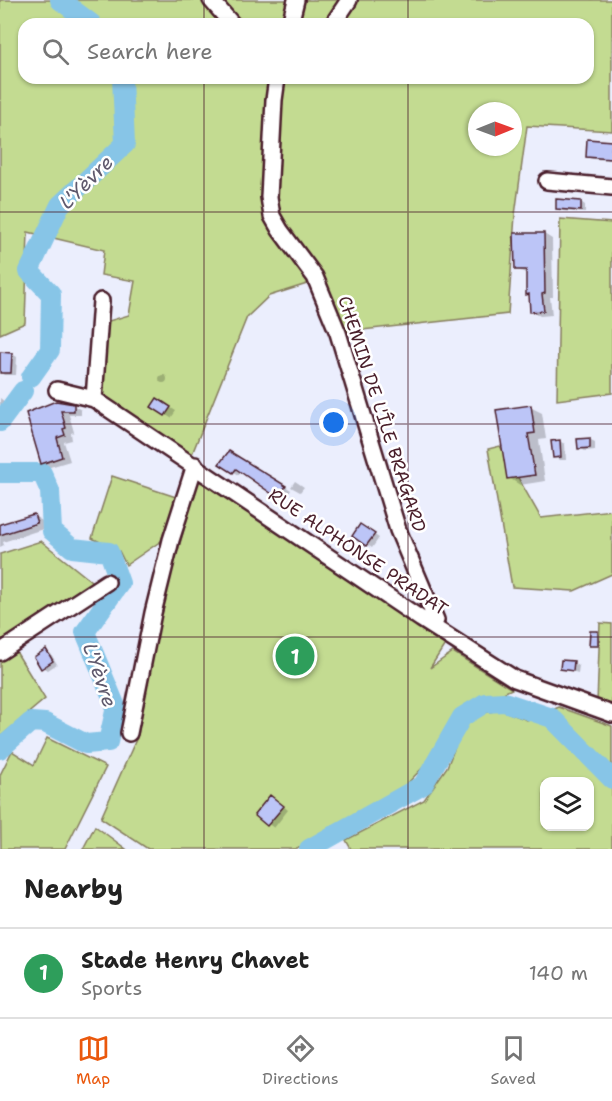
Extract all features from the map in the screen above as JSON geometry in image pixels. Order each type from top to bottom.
[{"type":"street","points":[[211,0],[227,18]]},
{"type":"street","points":[[292,18],[296,0]]},
{"type":"street","points":[[337,18],[350,0]]},
{"type":"street","name":"CHEMIN DE L'ÎLE BRAGARD","points":[[277,84],[269,197],[272,216],[315,277],[338,333],[398,530],[436,620],[433,626]]},
{"type":"street","points":[[547,181],[612,187]]},
{"type":"street","points":[[94,399],[101,301]]},
{"type":"street","name":"RUE ALPHONSE PRADAT","points":[[57,390],[94,399],[515,679],[612,714]]},
{"type":"street","points":[[129,733],[153,613],[171,540],[195,465]]},
{"type":"street","points":[[0,652],[107,582]]},
{"type":"green space","points":[[0,0],[612,0],[612,131],[527,126],[515,215],[508,314],[344,332],[323,279],[269,296],[247,317],[190,459],[105,400],[96,377],[102,323],[129,315],[135,281],[101,275],[104,250],[28,232],[25,323],[0,334]]},
{"type":"green space","points":[[560,219],[612,223],[612,393],[557,400]]},
{"type":"green space","points":[[500,446],[541,518],[612,510],[612,574],[574,591],[512,587],[488,449]]},
{"type":"green space","points":[[112,476],[176,497],[161,541],[126,565],[119,551],[92,538]]},
{"type":"green space","points":[[198,480],[446,643],[430,668],[453,652],[512,689],[461,712],[432,758],[402,789],[297,849],[148,849],[101,818],[138,735],[162,607]]},
{"type":"green space","points":[[41,541],[101,589],[0,654],[0,554]]},
{"type":"green space","points":[[600,623],[612,624],[612,708],[597,703]]},
{"type":"green space","points":[[15,650],[45,699],[0,737],[0,659]]},
{"type":"green space","points":[[559,707],[612,726],[612,849],[351,849],[346,840],[424,800],[447,767],[465,722],[477,714],[501,710],[527,720]]},
{"type":"green space","points":[[47,738],[106,767],[65,849],[1,849],[0,775],[12,751],[34,765]]},
{"type":"green space","points":[[95,826],[126,849],[83,849]]},
{"type":"building","points":[[587,139],[612,141],[611,159],[586,157]]},
{"type":"building","points":[[556,199],[581,201],[581,211],[556,209]]},
{"type":"building","points":[[514,233],[544,233],[545,293],[542,294],[544,311],[530,312],[529,294],[526,295],[526,270],[515,270]]},
{"type":"building","points":[[0,352],[12,353],[11,373],[0,373]]},
{"type":"building","points":[[157,398],[171,407],[165,416],[151,407]]},
{"type":"building","points":[[56,401],[74,404],[74,411],[61,411],[66,428],[63,429],[65,435],[57,438],[62,457],[41,464],[26,413]]},
{"type":"building","points":[[531,405],[535,433],[528,434],[535,475],[507,479],[496,410]]},
{"type":"building","points":[[590,438],[590,448],[578,449],[577,439]]},
{"type":"building","points":[[560,440],[561,457],[553,458],[551,441]]},
{"type":"building","points":[[229,451],[286,486],[278,498],[236,469],[233,473],[219,464]]},
{"type":"building","points":[[34,514],[37,523],[0,535],[0,524]]},
{"type":"building","points":[[360,524],[375,534],[366,546],[352,536]]},
{"type":"building","points":[[590,631],[598,631],[598,646],[589,646]]},
{"type":"building","points":[[46,649],[53,661],[41,669],[34,657]]},
{"type":"building","points":[[561,660],[574,661],[573,671],[560,669]]},
{"type":"building","points":[[270,795],[284,806],[267,826],[254,815]]},
{"type":"waterway","name":"L'Yèvre","points":[[60,0],[84,18]]},
{"type":"waterway","name":"L'Yèvre","points":[[31,377],[50,350],[51,294],[29,271],[60,205],[125,144],[122,84]]},
{"type":"waterway","name":"L'Yèvre","points":[[0,422],[23,391]]},
{"type":"waterway","name":"L'Yèvre","points":[[0,473],[42,473],[50,491],[52,531],[72,548],[109,552],[120,583],[85,632],[116,707],[108,742],[86,744],[45,723],[31,722],[0,749]]},
{"type":"waterway","name":"L'Yèvre","points":[[309,849],[423,785],[462,717],[485,703],[504,702],[552,718],[612,779]]},
{"type":"place","name":"Stade Henry Chavet","points":[[295,656]]}]
